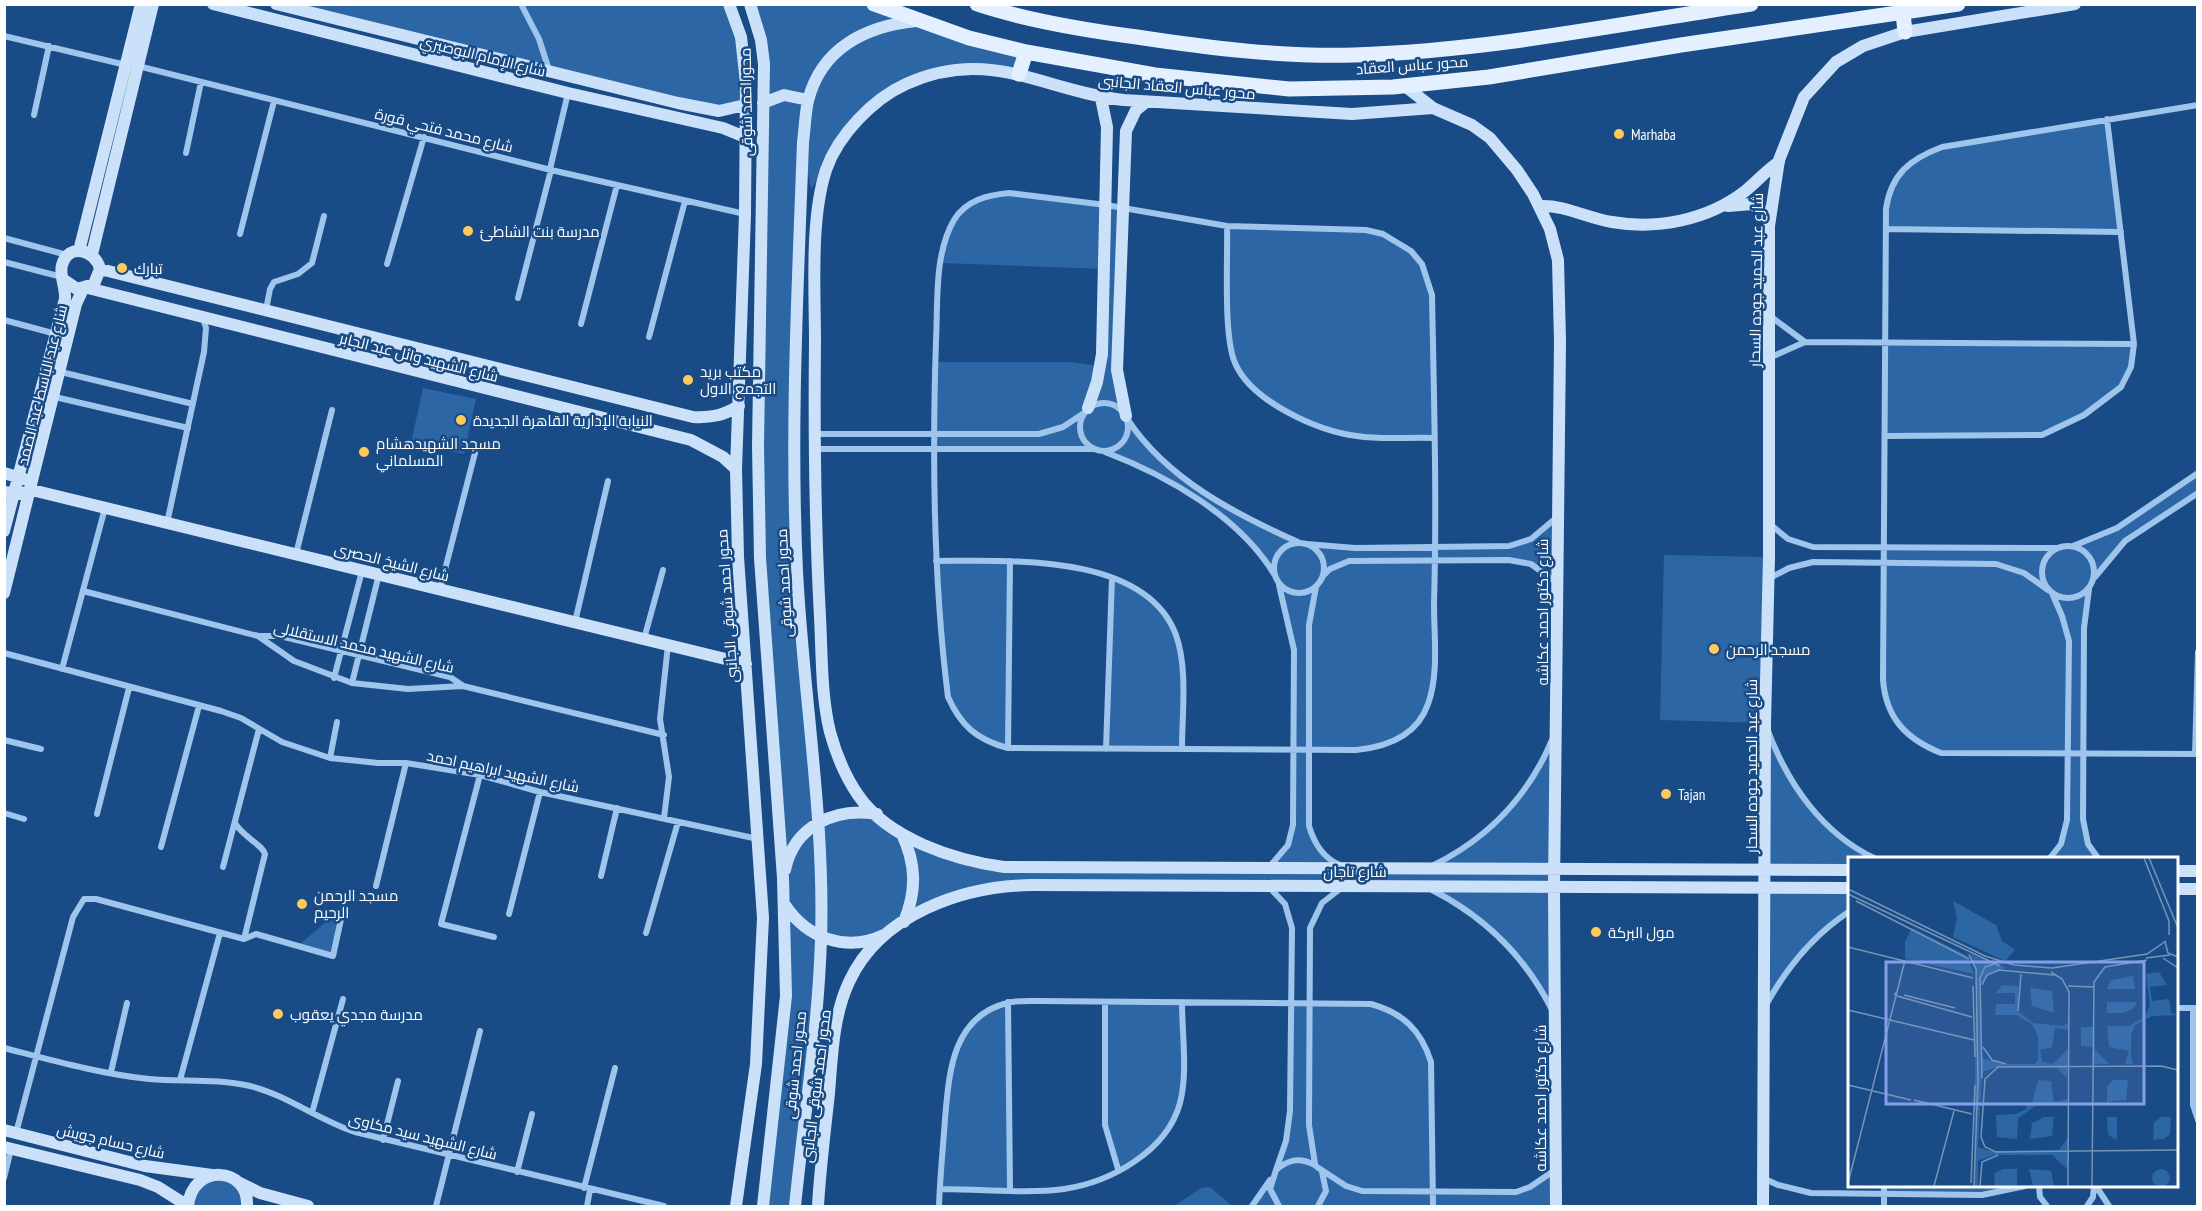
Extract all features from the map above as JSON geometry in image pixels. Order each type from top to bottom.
[{"type":"main road","name":"محور عباس العقاد","points":[[874,4],[916,21],[969,38],[1026,52],[1155,75],[1221,84],[1289,89],[1405,86],[1489,77],[1681,45],[1958,4]]},
{"type":"main road","name":"محور عباس العقاد","points":[[977,4],[1089,30],[1219,49],[1352,55],[1416,52],[1480,44],[1751,4]]},
{"type":"main road","points":[[1903,13],[1905,32]]},
{"type":"main road","points":[[1019,74],[1026,52]]},
{"type":"street","points":[[4,262],[64,279],[72,287],[85,288],[97,280],[100,269],[92,254],[132,65],[141,4]]},
{"type":"street","points":[[64,279],[61,267],[73,253],[153,4]]},
{"type":"street","name":"شارع الإمام البوصيري","points":[[213,4],[568,93],[723,128],[745,137]]},
{"type":"street","name":"شارع الإمام البوصيري","points":[[276,4],[549,72],[719,111],[745,105]]},
{"type":"street","points":[[521,4],[539,39],[549,72]]},
{"type":"street","name":"محور احمد شوقى الجانبى","points":[[729,4],[741,37],[744,60],[744,214],[736,469],[763,918],[756,1064],[736,1206]]},
{"type":"street","name":"محور احمد شوقى","points":[[750,4],[761,40],[764,103],[760,558],[783,878],[786,996],[763,1206]]},
{"type":"street","points":[[1905,32],[2075,4]]},
{"type":"street","name":"محور احمد شوقى","points":[[795,1206],[813,1043],[821,937],[817,823],[797,565],[795,491],[797,315],[803,142],[808,100],[818,75],[841,48],[859,35],[886,24],[916,21]]},
{"type":"street","name":"شارع عبد الحميد جوده السحار","points":[[1763,1206],[1770,216],[1779,162],[1796,113],[1813,84],[1836,62],[1863,46],[1905,32]]},
{"type":"street","name":"شارع محمد فتحي قورة","points":[[4,36],[744,214]]},
{"type":"street","points":[[34,115],[49,46]]},
{"type":"street","name":"محور عباس العقاد الجانبى","points":[[815,315],[819,198],[827,168],[842,140],[862,116],[890,92],[924,77],[960,68],[991,68],[1101,98],[1352,114],[1433,108]]},
{"type":"street","points":[[186,153],[201,82]]},
{"type":"street","name":"شارع دكتور احمد عكاشه","points":[[1405,86],[1433,108],[1472,125],[1490,138],[1517,170],[1540,206],[1558,260],[1561,295],[1554,869],[1556,1206]]},
{"type":"street","points":[[518,298],[568,93]]},
{"type":"street","points":[[764,103],[784,96],[808,100]]},
{"type":"street","points":[[1101,98],[1107,127],[1102,354],[1098,382],[1079,429],[1086,444],[1094,449],[1164,479],[1230,522],[1254,546],[1279,585],[1294,650],[1291,835],[1282,854],[1267,868]]},
{"type":"street","points":[[240,234],[274,101]]},
{"type":"street","points":[[1104,452],[1121,445],[1129,429],[1117,370],[1126,131],[1136,110],[1146,102]]},
{"type":"street","points":[[2198,105],[1942,147],[1917,157],[1905,166],[1888,194],[1884,548],[1885,697],[1899,727],[1911,738],[1941,753],[2196,754],[2198,652]]},
{"type":"street","points":[[1885,436],[2042,435],[2084,415],[2121,387],[2132,367],[2134,344],[2108,119]]},
{"type":"street","points":[[387,264],[424,137]]},
{"type":"street","points":[[1721,207],[1746,190],[1779,162]]},
{"type":"street","points":[[581,324],[617,185]]},
{"type":"street","points":[[1009,193],[1123,209],[1227,226],[1366,230],[1390,237],[1411,251],[1422,264],[1432,295],[1436,560],[1432,682],[1428,705],[1417,724],[1400,739],[1379,748],[1008,748],[988,743],[970,732],[956,716],[948,697],[936,561],[932,449],[939,274],[946,236],[955,217],[970,203],[989,195],[1009,193]]},
{"type":"street","points":[[649,337],[685,201]]},
{"type":"street","points":[[1540,206],[1559,207],[1596,219],[1634,224],[1673,222],[1721,207],[1746,203],[1757,206],[1770,216]]},
{"type":"street","points":[[266,310],[270,289],[274,282],[298,274],[312,264],[324,216]]},
{"type":"street","points":[[1227,226],[1230,342],[1235,362],[1245,380],[1291,413],[1334,431],[1357,436],[1434,438]]},
{"type":"street","points":[[1886,229],[2121,232]]},
{"type":"street","points":[[4,238],[73,253],[92,254]]},
{"type":"street","name":"شارع الشهيد وائل عبد الجابر","points":[[100,269],[693,417],[710,418],[725,414],[739,406]]},
{"type":"street","name":"شارع عبد الباسط عبد الصمد","points":[[4,531],[9,493],[18,476],[65,299],[64,279]]},
{"type":"street","name":"شارع الشهيد وائل عبد الجابر","points":[[85,288],[698,443],[723,457],[736,469]]},
{"type":"street","name":"شارع عبد الباسط عبد الصمد","points":[[4,593],[32,490],[76,304],[85,288]]},
{"type":"street","points":[[189,314],[194,292]]},
{"type":"street","points":[[797,315],[815,315],[816,546],[829,722],[847,777],[860,798],[878,814]]},
{"type":"street","points":[[1769,315],[1805,342]]},
{"type":"street","points":[[167,523],[206,340],[202,317]]},
{"type":"street","points":[[4,320],[56,334]]},
{"type":"street","points":[[1769,358],[1805,342],[2134,344]]},
{"type":"street","points":[[741,360],[760,360]]},
{"type":"street","points":[[61,372],[193,404]]},
{"type":"street","points":[[55,397],[188,428]]},
{"type":"street","points":[[814,434],[1039,434],[1063,427],[1104,402],[1121,409],[1147,447],[1170,469],[1253,521],[1298,542],[1355,548],[1509,546],[1521,544],[1542,533],[1558,516]]},
{"type":"street","points":[[634,426],[639,405]]},
{"type":"street","points":[[296,554],[332,410]]},
{"type":"street","points":[[814,449],[1094,449]]},
{"type":"street","points":[[440,589],[475,453]]},
{"type":"street","points":[[4,473],[24,478],[32,490]]},
{"type":"street","points":[[1768,522],[1788,539],[1813,547],[2058,548],[2073,546],[2117,528],[2198,473]]},
{"type":"street","points":[[575,622],[608,481]]},
{"type":"street","name":"شارع الشيخ الحصرى","points":[[9,493],[32,490],[746,663]]},
{"type":"street","points":[[2097,857],[2088,844],[2084,832],[2084,627],[2089,589],[2102,566],[2125,541],[2198,493]]},
{"type":"street","points":[[62,669],[106,508]]},
{"type":"street","points":[[1274,574],[1274,559],[1278,553],[1283,547],[1298,542]]},
{"type":"street","points":[[1307,544],[1322,557],[1323,576]]},
{"type":"street","points":[[2073,546],[2084,551],[2091,559],[2095,569],[2094,580]]},
{"type":"street","points":[[2051,857],[2065,832],[2068,641],[2062,616],[2042,575],[2042,567],[2051,553],[2058,548]]},
{"type":"street","points":[[936,561],[1044,562],[1079,567],[1112,578],[1150,601],[1164,615],[1175,634],[1181,656],[1182,749]]},
{"type":"street","points":[[1008,748],[1010,561]]},
{"type":"street","points":[[1346,868],[1326,856],[1312,837],[1310,826],[1310,625],[1316,587],[1323,576],[1348,561],[1520,561],[1541,569],[1557,584]]},
{"type":"street","points":[[1767,580],[1789,568],[1813,562],[1996,564],[2024,573],[2050,592],[2071,599],[2089,589]]},
{"type":"street","points":[[334,678],[362,570]]},
{"type":"street","points":[[644,639],[663,570]]},
{"type":"street","points":[[352,683],[379,574]]},
{"type":"street","points":[[1106,749],[1112,578]]},
{"type":"street","points":[[1279,585],[1293,593],[1301,593],[1316,587]]},
{"type":"street","name":"شارع الشهيد محمد الاستقلالى","points":[[83,591],[258,636],[280,636],[450,677],[463,686]]},
{"type":"street","name":"شارع الشهيد محمد الاستقلالى","points":[[258,636],[294,661],[352,683],[408,689],[463,686],[664,735]]},
{"type":"street","points":[[664,818],[669,777],[660,719],[668,645]]},
{"type":"street","name":"شارع الشهيد ابراهيم احمد","points":[[4,653],[241,718],[282,742],[330,758],[378,763],[406,763],[480,775],[540,792],[759,839]]},
{"type":"street","points":[[97,814],[129,687]]},
{"type":"street","points":[[161,847],[199,706]]},
{"type":"street","points":[[330,758],[337,722]]},
{"type":"street","points":[[1766,723],[1777,755],[1793,785],[1814,812],[1839,835],[1872,857]]},
{"type":"street","points":[[223,867],[259,729]]},
{"type":"street","points":[[1427,868],[1475,841],[1514,804],[1532,781],[1556,731]]},
{"type":"street","points":[[4,740],[41,749]]},
{"type":"street","points":[[376,886],[406,763]]},
{"type":"street","points":[[480,775],[441,924],[494,937]]},
{"type":"street","points":[[509,914],[540,792]]},
{"type":"street","points":[[601,876],[617,808]]},
{"type":"street","points":[[783,878],[794,846],[817,823],[846,812],[878,814]]},
{"type":"street","points":[[4,813],[24,819]]},
{"type":"street","name":"شارع تاجان","points":[[878,814],[902,833],[950,856],[1004,867],[1848,870]]},
{"type":"street","points":[[646,933],[678,822]]},
{"type":"street","points":[[235,823],[246,838],[262,846],[266,854],[244,939]]},
{"type":"street","points":[[902,833],[914,868],[914,886],[904,922]]},
{"type":"street","points":[[1032,867],[1032,885]]},
{"type":"street","points":[[1399,868],[1400,886]]},
{"type":"street","points":[[2178,871],[2198,871]]},
{"type":"street","name":"شارع تاجان","points":[[877,945],[904,922],[927,908],[969,892],[1004,885],[1848,888]]},
{"type":"street","points":[[1252,1206],[1276,1170],[1289,1126],[1290,916],[1285,904],[1267,886]]},
{"type":"street","points":[[1318,1206],[1326,1191],[1326,1182],[1316,1165],[1309,1125],[1310,928],[1322,903],[1345,886]]},
{"type":"street","points":[[1426,887],[1471,913],[1503,939],[1541,988],[1555,1016]]},
{"type":"street","points":[[2178,889],[2198,889]]},
{"type":"street","points":[[10,1132],[37,1056],[73,917],[84,899],[96,899],[244,939],[256,934],[333,956],[343,910]]},
{"type":"street","points":[[784,904],[800,924],[821,937],[838,942],[857,943],[891,932]]},
{"type":"street","points":[[1764,1008],[1796,958],[1816,937],[1848,913]]},
{"type":"street","points":[[180,1080],[220,933]]},
{"type":"street","name":"محور احمد شوقى الجانبى","points":[[818,1206],[830,1076],[842,1001],[856,970],[877,945]]},
{"type":"street","points":[[312,1113],[343,999]]},
{"type":"street","points":[[1008,1002],[1010,1189]]},
{"type":"street","points":[[939,1206],[949,1078],[957,1045],[978,1018],[1008,1002],[1371,1004],[1396,1013],[1417,1030],[1426,1045],[1431,1062],[1433,1206]]},
{"type":"street","points":[[1105,1002],[1105,1125],[1118,1169]]},
{"type":"street","points":[[940,1190],[1062,1189],[1091,1181],[1118,1169],[1154,1147],[1166,1134],[1175,1119],[1183,1085],[1182,1002]]},
{"type":"street","points":[[111,1072],[127,1003]]},
{"type":"street","points":[[2178,1008],[2195,1008],[2193,1105],[2198,1120]]},
{"type":"street","points":[[436,1206],[480,1031]]},
{"type":"street","name":"شارع الشهيد سيد مكاوى","points":[[4,1048],[147,1079],[205,1080],[250,1086],[283,1098],[335,1125],[383,1140],[664,1206]]},
{"type":"street","points":[[587,1206],[587,1189],[615,1068]]},
{"type":"street","points":[[383,1140],[398,1081]]},
{"type":"street","points":[[517,1172],[532,1114]]},
{"type":"street","name":"شارع حسام جويش","points":[[10,1132],[145,1166],[229,1177],[237,1181]]},
{"type":"street","points":[[4,1178],[8,1147]]},
{"type":"street","name":"شارع حسام جويش","points":[[8,1147],[140,1180],[158,1187],[188,1206]]},
{"type":"street","points":[[1276,1170],[1294,1159],[1316,1165],[1346,1186],[1362,1191],[1433,1193],[1515,1192],[1537,1184],[1556,1169]]},
{"type":"street","points":[[188,1206],[194,1186],[212,1175]]},
{"type":"street","points":[[1272,1178],[1270,1188],[1279,1206]]},
{"type":"street","points":[[1763,1178],[1778,1185],[1811,1192],[1982,1195],[2016,1187]]},
{"type":"street","points":[[237,1181],[244,1190],[247,1206]]},
{"type":"street","points":[[237,1181],[268,1196],[308,1206]]},
{"type":"street","points":[[1884,1187],[1884,1206]]},
{"type":"street","points":[[2039,1187],[2040,1197],[2047,1206]]},
{"type":"street","points":[[2087,1206],[2093,1197],[2095,1187]]},
{"type":"street","points":[[2096,1187],[2109,1206]]},
{"type":"shaded area","points":[[276,5],[729,5],[734,16],[745,105],[732,110]]},
{"type":"shaded area","points":[[750,5],[875,5],[1026,52],[1019,74],[1006,71],[924,77],[862,116],[811,189],[803,144],[795,519],[817,823],[862,812],[901,833],[977,863],[1267,868],[1275,861],[1291,835],[1294,650],[1279,585],[1274,574],[1230,522],[1164,479],[1105,452],[1093,449],[932,449],[935,362],[1070,362],[1100,366],[1105,269],[941,263],[946,236],[970,203],[1009,193],[1123,209],[1117,355],[1128,420],[1170,469],[1253,521],[1298,542],[1323,546],[1521,544],[1558,516],[1557,584],[1520,561],[1436,560],[1433,683],[1428,705],[1417,724],[1379,748],[1310,749],[1309,826],[1312,837],[1335,863],[1427,868],[1452,856],[1514,804],[1556,731],[1555,1016],[1541,988],[1503,939],[1426,887],[978,889],[875,939],[821,937],[795,1206],[763,1206],[786,996],[760,558],[764,65]]},
{"type":"shaded area","points":[[2107,119],[2121,232],[1886,229],[1886,209],[1895,179],[1932,151]]},
{"type":"shaded area","points":[[1227,226],[1366,230],[1398,241],[1422,264],[1432,295],[1434,438],[1357,436],[1334,431],[1291,413],[1245,380],[1230,342]]},
{"type":"shaded area","points":[[1886,343],[2134,344],[2131,367],[2121,387],[2103,402],[2042,435],[1885,436]]},
{"type":"shaded area","points":[[423,388],[476,399],[464,454],[411,443]]},
{"type":"shaded area","points":[[2197,473],[2197,493],[2130,538],[2102,566],[2092,583],[2086,602],[2084,832],[2097,857],[2051,857],[2065,832],[2067,754],[1941,753],[1911,738],[1885,697],[1884,548],[2073,546],[2103,535]]},
{"type":"shaded area","points":[[1664,555],[1769,557],[1765,723],[1660,720]]},
{"type":"shaded area","points":[[936,561],[1010,561],[1008,748],[970,732],[948,697]]},
{"type":"shaded area","points":[[1112,578],[1139,594],[1158,611],[1171,629],[1178,648],[1182,670],[1182,749],[1106,749]]},
{"type":"shaded area","points":[[1765,723],[1793,785],[1839,835],[1872,857],[1848,857],[1848,870],[1765,870]]},
{"type":"shaded area","points":[[1765,888],[1848,888],[1848,912],[1816,937],[1764,1008]]},
{"type":"shaded area","points":[[341,909],[333,956],[298,946]]},
{"type":"shaded area","points":[[1008,1002],[1010,1189],[940,1189],[946,1097],[957,1049],[966,1031],[979,1017]]},
{"type":"shaded area","points":[[1105,1002],[1182,1002],[1183,1080],[1175,1117],[1167,1134],[1154,1148],[1118,1169],[1108,1140]]},
{"type":"shaded area","points":[[1291,1004],[1371,1004],[1388,1009],[1417,1030],[1431,1062],[1434,1193],[1516,1192],[1556,1169],[1556,1206],[1252,1206],[1276,1170],[1286,1141]]},
{"type":"shaded area","points":[[229,1177],[247,1206],[188,1206],[194,1186]]},
{"type":"shaded area","points":[[1210,1187],[1232,1206],[1174,1206],[1201,1188]]},
{"type":"shaded area","points":[[1884,1187],[2021,1187],[1997,1193],[1884,1194]]},
{"type":"place","name":"Marhaba","points":[[1619,134]]},
{"type":"place","name":"مدرسة بنت الشاطئ","points":[[468,231]]},
{"type":"place","name":"تبارك","points":[[122,268]]},
{"type":"place","name":"مكتب بريد التجمع الاول","points":[[688,380]]},
{"type":"place","name":"النيابة الإدارية القاهرة الجديدة","points":[[461,420]]},
{"type":"place","name":"مسجد الشهيدهشام المسلماني","points":[[364,452]]},
{"type":"place","name":"مسجد الرحمن","points":[[1714,649]]},
{"type":"place","name":"Tajan","points":[[1666,794]]},
{"type":"place","name":"مسجد الرحمن الرحيم","points":[[302,904]]},
{"type":"place","name":"مول البركة","points":[[1596,932]]},
{"type":"place","name":"مدرسة مجدي يعقوب","points":[[278,1014]]}]
